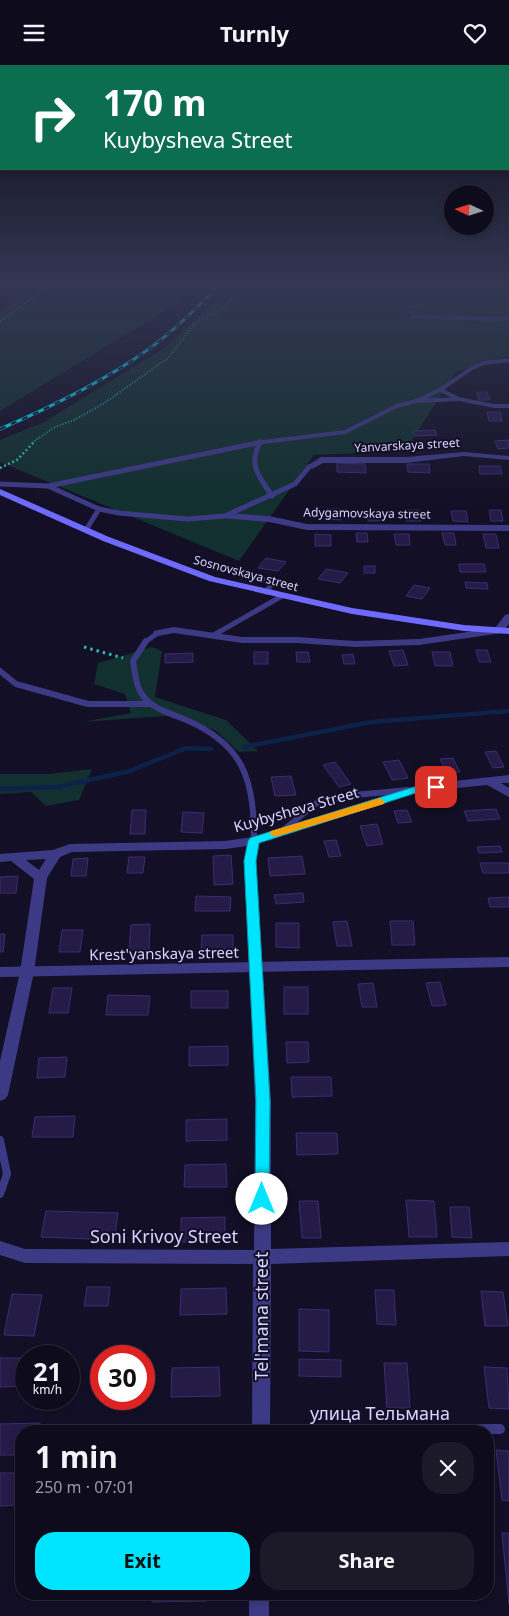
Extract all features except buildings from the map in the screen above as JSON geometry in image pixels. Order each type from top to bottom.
[{"type":"main road","name":"Sosnovskaya street","points":[[0,492],[175,567],[212,579],[282,596],[402,619],[504,631]]},
{"type":"street","points":[[416,401],[459,399],[494,406],[509,406]]},
{"type":"street","name":"Yanvarskaya street","points":[[309,467],[321,460],[406,460],[464,454],[509,458]]},
{"type":"street","name":"Adygamovskaya street","points":[[225,516],[249,517],[307,527],[509,528]]},
{"type":"street","points":[[158,633],[174,630],[242,640],[298,640],[355,644],[420,642],[504,631],[509,617]]},
{"type":"street","name":"Kuybysheva Street","points":[[0,859],[55,854],[70,848],[226,845],[254,841],[418,789],[509,779]]},
{"type":"street","points":[[489,781],[509,793]]},
{"type":"street","name":"Tel'mana street","points":[[254,841],[250,861],[263,1101],[261,1425]]},
{"type":"street","points":[[0,1095],[27,972],[40,878],[55,854]]},
{"type":"street","points":[[14,857],[40,878]]},
{"type":"street","name":"Krest'yanskaya street","points":[[0,972],[509,962]]},
{"type":"street","name":"Soni Krivoy Street","points":[[0,1248],[24,1256],[262,1257],[509,1249]]},
{"type":"street","points":[[259,1600],[259,1616]]},
{"type":"lane","points":[[0,484],[48,486],[260,442],[344,432],[397,406],[416,401],[440,390],[472,368],[484,363],[509,360]]},
{"type":"lane","points":[[440,390],[459,399]]},
{"type":"lane","points":[[260,442],[253,455],[255,469],[272,496]]},
{"type":"lane","points":[[48,486],[99,509],[119,513],[187,519],[225,516],[272,496],[295,484],[309,467]]},
{"type":"lane","points":[[86,530],[99,509]]},
{"type":"lane","points":[[243,574],[273,582],[266,592]]},
{"type":"lane","points":[[212,636],[282,596]]},
{"type":"lane","points":[[158,633],[146,641],[133,661],[136,682],[141,693],[150,704],[161,711],[214,734],[232,749],[244,770],[251,791],[255,811],[254,841]]},
{"type":"lane","points":[[0,671],[16,684],[88,704],[150,704]]},
{"type":"lane","points":[[282,831],[318,802],[344,796],[418,789]]},
{"type":"lane","points":[[0,1140],[7,1174],[0,1194]]},
{"type":"lane","name":"улица Тельмана","points":[[494,1429],[500,1429]]},
{"type":"path","points":[[0,468],[17,460],[37,439],[103,404],[168,357]]},
{"type":"path","points":[[84,647],[133,661]]},
{"type":"green space","points":[[0,357],[88,357],[0,411]]},
{"type":"green space","points":[[149,357],[503,357],[481,362],[455,373],[405,451],[314,455],[239,561],[0,462],[0,440],[44,422]]},
{"type":"green space","points":[[152,647],[162,651],[155,697],[226,720],[258,751],[239,752],[216,731],[179,715],[82,722],[131,713],[125,694],[94,684],[98,663]]},
{"type":"green space","points":[[92,769],[79,800],[46,806],[31,792],[0,794],[0,774],[48,774]]},
{"type":"waterway","points":[[244,747],[371,722],[509,711]]},
{"type":"waterway","points":[[0,789],[58,787],[130,771],[186,748],[211,749]]},
{"type":"railway","points":[[0,429],[75,394],[137,357]]},
{"type":"slow traffic","points":[[275,833],[380,802]]},
{"type":"route","points":[[262,1199],[263,1101],[250,861],[254,841],[418,789],[436,787]]}]
